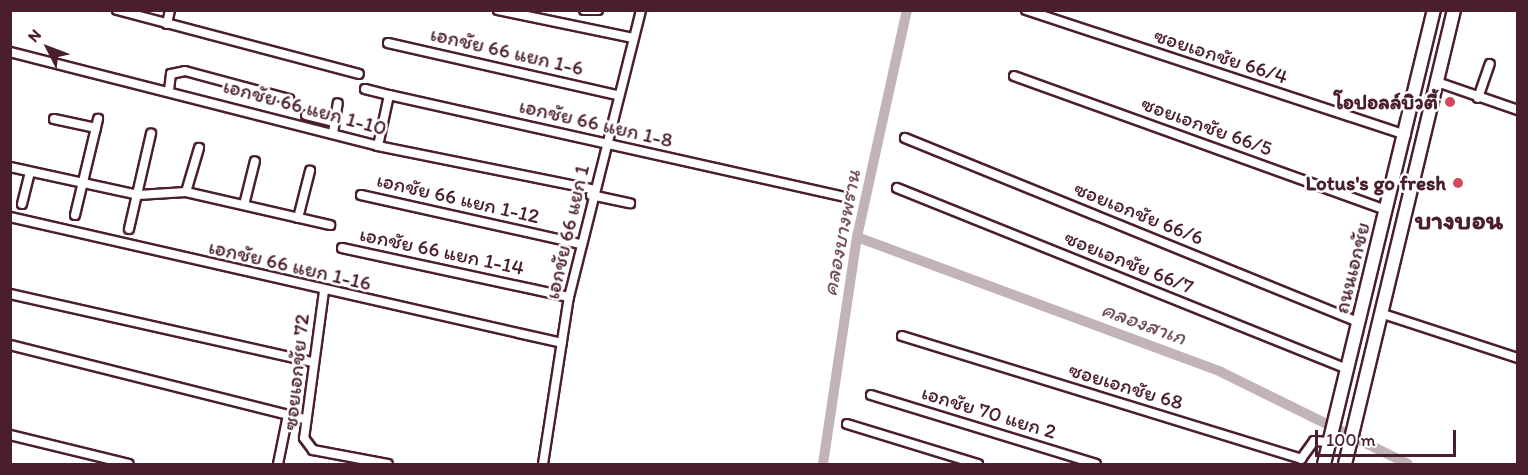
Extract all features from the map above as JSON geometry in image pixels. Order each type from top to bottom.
[{"type":"main road","name":"ถนนเอกชัย","points":[[1324,465],[1336,408],[1416,95],[1434,10]]},
{"type":"main road","name":"ถนนเอกชัย","points":[[1345,465],[1454,10]]},
{"type":"main road","points":[[1428,41],[1433,59],[1446,46]]},
{"type":"main road","points":[[1416,95],[1428,84],[1434,96]]},
{"type":"street","points":[[117,10],[359,74]]},
{"type":"street","points":[[167,24],[170,10]]},
{"type":"street","points":[[498,10],[633,38]]},
{"type":"street","points":[[584,10],[598,10]]},
{"type":"street","name":"เอกชัย 66 แยก 1","points":[[543,465],[569,297],[592,192],[641,10]]},
{"type":"street","name":"ซอยเอกชัย 66/4","points":[[1026,10],[1406,135]]},
{"type":"street","name":"เอกชัย 66 แยก 1-6","points":[[388,43],[617,95]]},
{"type":"street","name":"เอกชัย 66 แยก 1-10","points":[[10,52],[169,90],[378,146],[592,192],[630,203]]},
{"type":"street","points":[[1478,98],[1490,64]]},
{"type":"street","points":[[169,90],[171,74],[185,71],[289,99]]},
{"type":"street","name":"ซอยเอกชัย 66/5","points":[[1014,76],[1387,210]]},
{"type":"street","points":[[1437,82],[1518,110]]},
{"type":"street","name":"เอกชัย 66 แยก 1-8","points":[[364,89],[607,141],[846,197]]},
{"type":"street","points":[[378,146],[389,95]]},
{"type":"street","points":[[333,133],[338,103]]},
{"type":"street","points":[[306,115],[334,122]]},
{"type":"street","points":[[75,215],[98,118]]},
{"type":"street","points":[[54,119],[96,128]]},
{"type":"street","points":[[129,229],[151,134]]},
{"type":"street","name":"ซอยเอกชัย 66/6","points":[[905,138],[1358,322]]},
{"type":"street","points":[[186,192],[199,148]]},
{"type":"street","points":[[244,205],[255,161]]},
{"type":"street","points":[[10,167],[138,195],[186,192],[330,225]]},
{"type":"street","points":[[298,218],[310,171]]},
{"type":"street","points":[[22,204],[30,173]]},
{"type":"street","name":"ซอยเอกชัย 66/7","points":[[897,188],[1347,369]]},
{"type":"street","name":"เอกชัย 66 แยก 1-12","points":[[361,195],[581,244]]},
{"type":"street","name":"เอกชัย 66 แยก 1-16","points":[[10,217],[562,344]]},
{"type":"street","name":"เอกชัย 66 แยก 1-14","points":[[342,248],[569,297]]},
{"type":"street","name":"ซอยเอกชัย 72","points":[[324,291],[311,362],[304,438],[314,450],[388,465]]},
{"type":"street","points":[[10,294],[311,362]]},
{"type":"street","points":[[1380,313],[1518,358]]},
{"type":"street","name":"ซอยเอกชัย 68","points":[[902,336],[1301,459],[1314,441],[1329,439]]},
{"type":"street","points":[[10,345],[305,419]]},
{"type":"street","name":"เอกชัย 70 แยก 2","points":[[871,395],[1096,465]]},
{"type":"street","points":[[278,465],[288,415]]},
{"type":"street","points":[[847,424],[978,465]]},
{"type":"street","points":[[10,435],[129,465]]},
{"type":"waterway","name":"คลองสาเก","points":[[823,464],[857,237],[907,10]]},
{"type":"waterway","name":"คลองสาเก","points":[[857,237],[1221,372],[1408,464]]},
{"type":"place","name":"โอปอลล์บิวตี้","points":[[1450,102]]},
{"type":"place","name":"Lotus's go fresh","points":[[1458,183]]},
{"type":"district","name":"บางบอน","points":[[1459,220]]},
{"type":"water label","name":"คลองบางพราน","points":[[841,233]]}]
